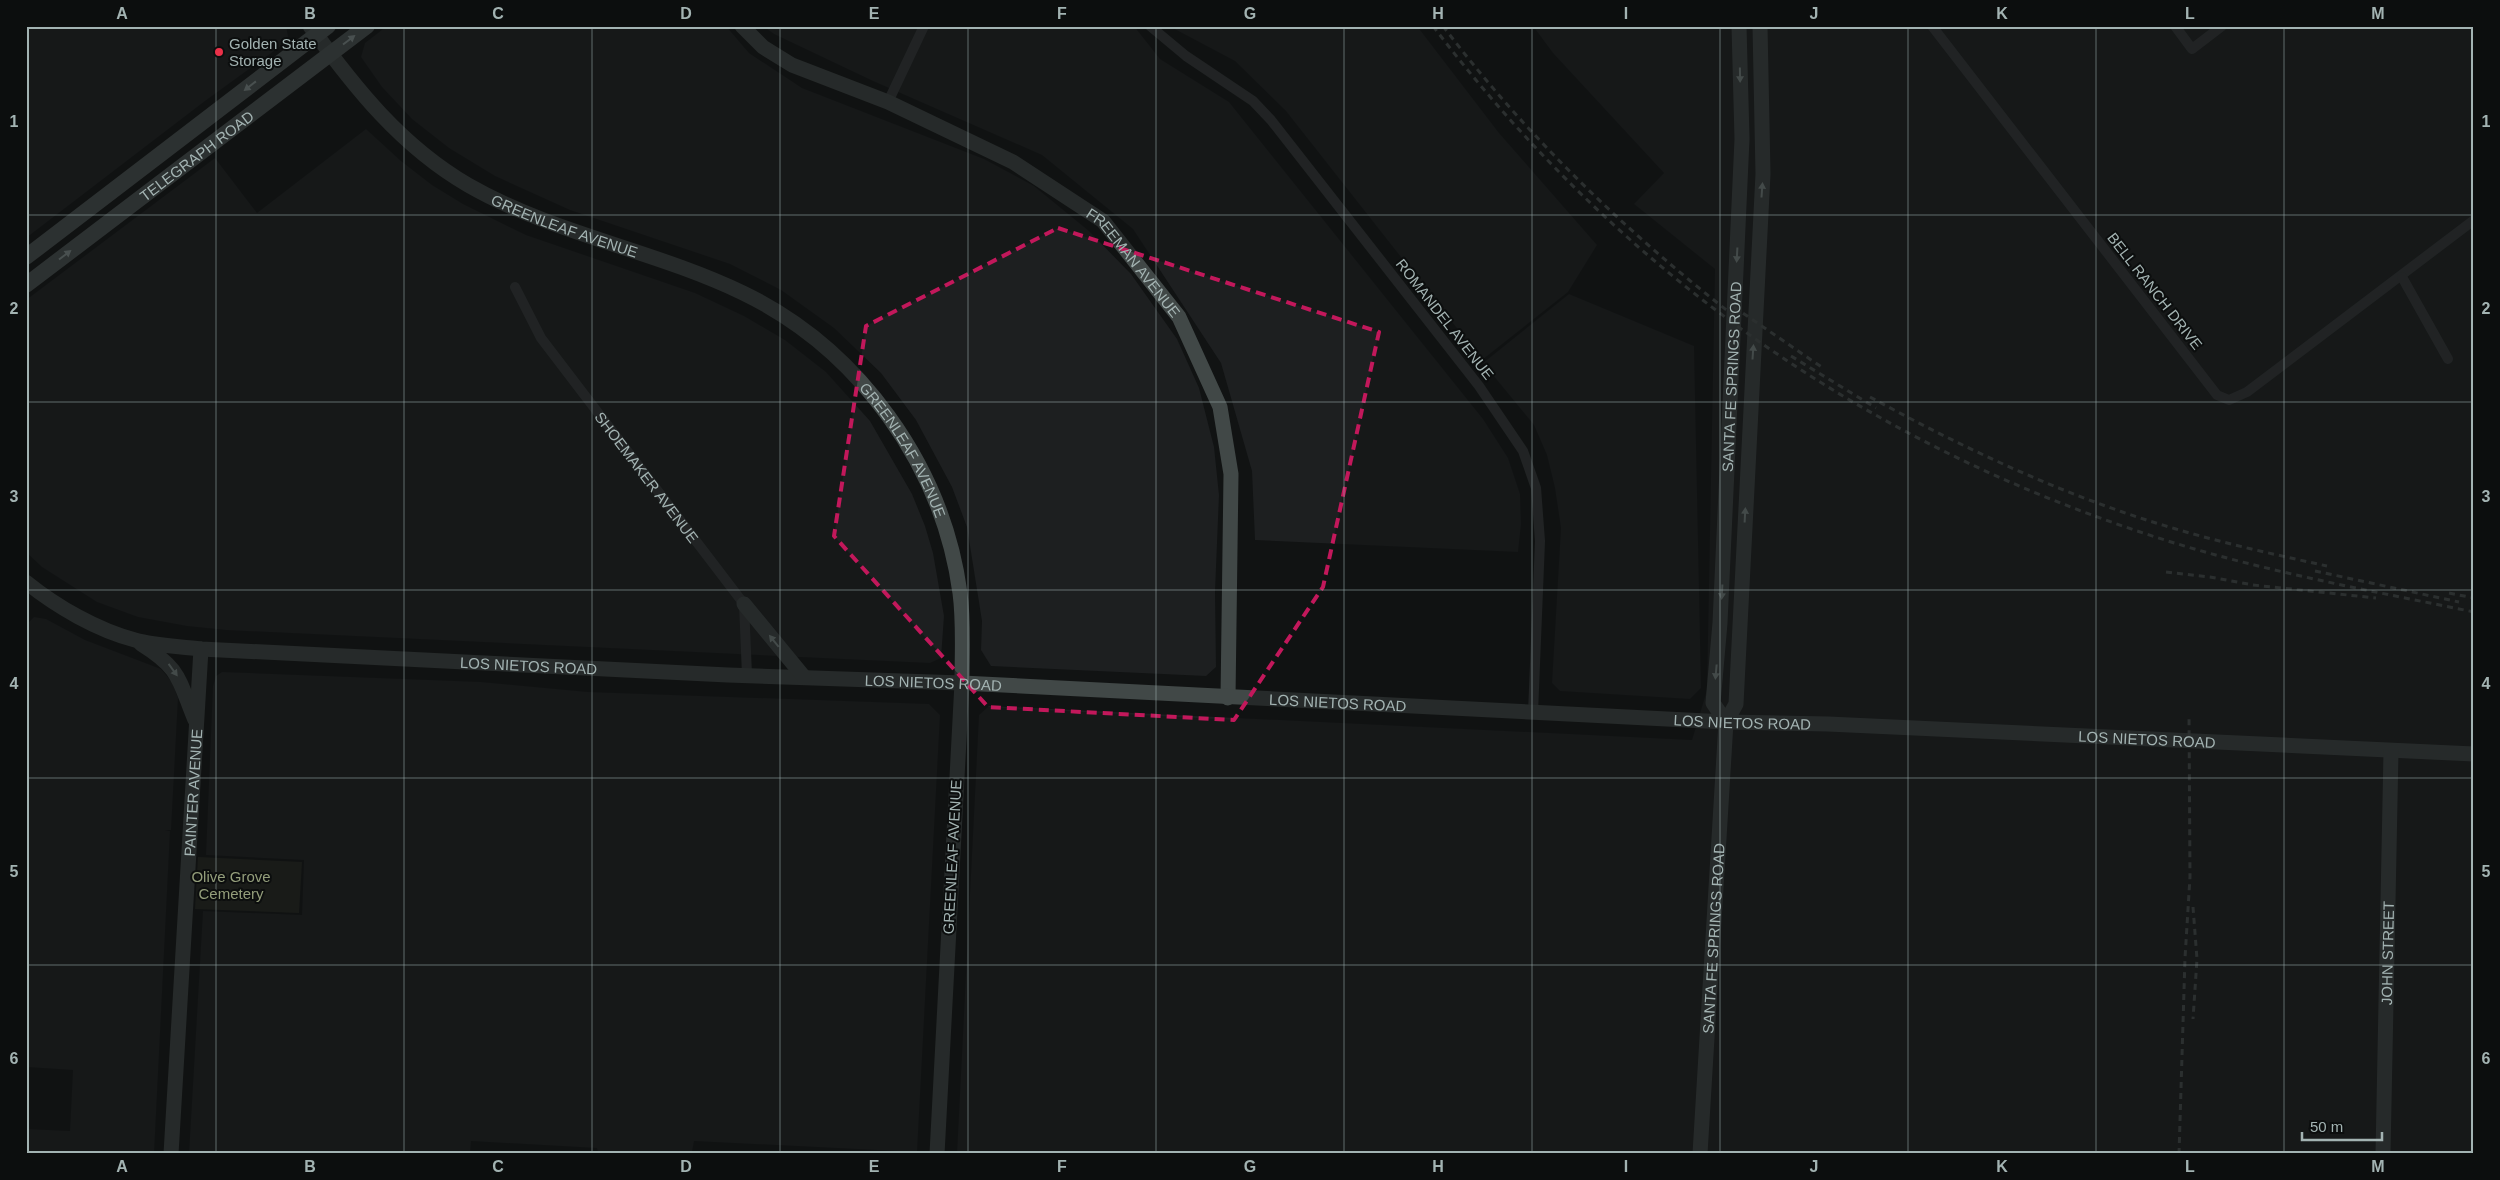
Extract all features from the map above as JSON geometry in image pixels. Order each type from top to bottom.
[{"type":"main road","name":"TELEGRAPH ROAD","points":[[26,285],[366,26]]},
{"type":"main road","name":"FREEMAN AVENUE","points":[[742,26],[764,47],[792,65],[888,102],[1013,162],[1103,221],[1179,317],[1220,407],[1231,474],[1228,698]]},
{"type":"main road","name":"SANTA FE SPRINGS ROAD","points":[[1726,722],[1713,703],[1723,561],[1742,139],[1739,26]]},
{"type":"main road","name":"SANTA FE SPRINGS ROAD","points":[[1700,1154],[1726,722],[1736,704],[1763,174],[1760,26]]},
{"type":"main road","name":"TELEGRAPH ROAD","points":[[26,257],[143,168],[318,29]]},
{"type":"main road","points":[[318,29],[331,53]]},
{"type":"main road","name":"GREENLEAF AVENUE","points":[[331,53],[379,114],[429,159],[466,184],[518,210],[663,262],[742,293],[806,331],[855,375],[891,420],[917,460],[943,522],[950,544],[960,591],[962,623],[962,683],[937,1154]]},
{"type":"main road","points":[[143,168],[156,186]]},
{"type":"main road","points":[[1723,561],[1743,563]]},
{"type":"main road","points":[[28,587],[98,625],[136,640],[200,649]]},
{"type":"main road","points":[[744,604],[804,678]]},
{"type":"main road","points":[[136,640],[171,666],[180,681],[196,722]]},
{"type":"main road","name":"LOS NIETOS ROAD","points":[[200,649],[746,676],[962,683],[1726,722],[1828,724],[2474,754]]},
{"type":"main road","name":"PAINTER AVENUE","points":[[171,1154],[200,649]]},
{"type":"main road","name":"JOHN STREET","points":[[2383,1154],[2392,751]]},
{"type":"street","points":[[888,102],[924,26]]},
{"type":"street","name":"ROMANDEL AVENUE","points":[[1150,26],[1186,56],[1252,101],[1271,120],[1479,386],[1523,451],[1536,488],[1540,541],[1532,713]]},
{"type":"street","name":"BELL RANCH DRIVE","points":[[1932,26],[2217,395],[2229,400],[2247,392],[2474,220]]},
{"type":"street","points":[[2175,26],[2192,49],[2222,26]]},
{"type":"street","points":[[2402,276],[2448,359]]},
{"type":"street","name":"SHOEMAKER AVENUE","points":[[515,287],[541,338],[744,604]]},
{"type":"street","points":[[744,604],[746,676]]},
{"type":"highlighted area","points":[[1058,228],[1379,332],[1323,587],[1234,720],[988,707],[834,536],[866,326]]},
{"type":"shaded area","points":[[26,26],[286,26],[288,36],[285,43],[205,101],[26,238]]},
{"type":"shaded area","points":[[387,26],[726,26],[749,53],[802,88],[984,159],[1034,186],[1089,231],[1131,274],[1177,339],[1199,388],[1214,447],[1219,495],[1215,592],[1216,667],[1206,676],[991,666],[981,650],[982,621],[967,527],[952,487],[916,420],[881,373],[834,328],[781,290],[730,264],[570,210],[495,176],[449,148],[412,119],[382,87],[361,57],[365,43]]},
{"type":"shaded area","points":[[763,26],[1134,26],[1160,59],[1229,102],[1483,419],[1508,458],[1520,494],[1521,524],[1518,552],[1255,540],[1252,471],[1221,363],[1133,229],[1042,155],[873,81],[774,34]]},
{"type":"shaded area","points":[[1169,26],[1417,26],[1499,133],[1597,245],[1568,292],[1482,360],[1286,111],[1235,61]]},
{"type":"shaded area","points":[[1533,26],[2474,26],[2474,1154],[957,1154],[979,715],[989,706],[1692,740],[1707,690],[1715,269],[1634,204],[1664,173],[1553,53]]},
{"type":"shaded area","points":[[366,129],[401,161],[432,185],[463,204],[526,235],[695,293],[744,316],[785,340],[826,372],[870,421],[912,494],[925,526],[933,553],[944,616],[941,658],[930,663],[226,630],[187,626],[138,617],[97,602],[42,567],[26,552],[26,300],[215,158],[257,213]]},
{"type":"shaded area","points":[[1569,294],[1694,346],[1701,688],[1690,699],[1560,691],[1552,683],[1561,528],[1555,488],[1547,455],[1534,425],[1483,363]]},
{"type":"shaded area","points":[[34,617],[46,619],[85,640],[161,669],[172,682],[178,698],[171,830],[165,830],[170,831],[154,1154],[26,1154],[26,1129],[70,1131],[73,1070],[27,1067],[29,1004],[26,1056],[26,625]]},
{"type":"shaded area","points":[[222,672],[481,682],[588,692],[929,704],[940,715],[917,1152],[694,1141],[692,1152],[598,1152],[597,1148],[471,1141],[470,1154],[189,1154],[203,911],[302,915],[304,860],[206,855],[213,686],[216,676]]},
{"type":"green space","name":"Olive Grove Cemetery","points":[[198,857],[302,862],[299,913],[195,909]]},
{"type":"railway","points":[[1433,26],[1507,116],[1586,199],[1670,274],[1760,342],[1854,403],[1954,456],[2058,502],[2168,541],[2281,572],[2474,612]]},
{"type":"railway","points":[[1443,26],[1509,107],[1581,182],[1657,253],[1738,319]]},
{"type":"railway","points":[[1734,307],[1823,368]]},
{"type":"railway","points":[[1791,356],[1876,408]]},
{"type":"railway","points":[[1870,397],[1981,454],[2097,503],[2136,517],[2195,534],[2327,566]]},
{"type":"railway","points":[[2315,571],[2459,602]]},
{"type":"railway","points":[[2166,572],[2210,577],[2253,585],[2376,598]]},
{"type":"railway","points":[[2449,593],[2474,598]]},
{"type":"railway","points":[[2179,1154],[2185,958],[2190,877],[2189,715]]},
{"type":"railway","points":[[2193,907],[2197,959],[2193,1019]]},
{"type":"place","name":"Golden State Storage","points":[[219,52]]}]
